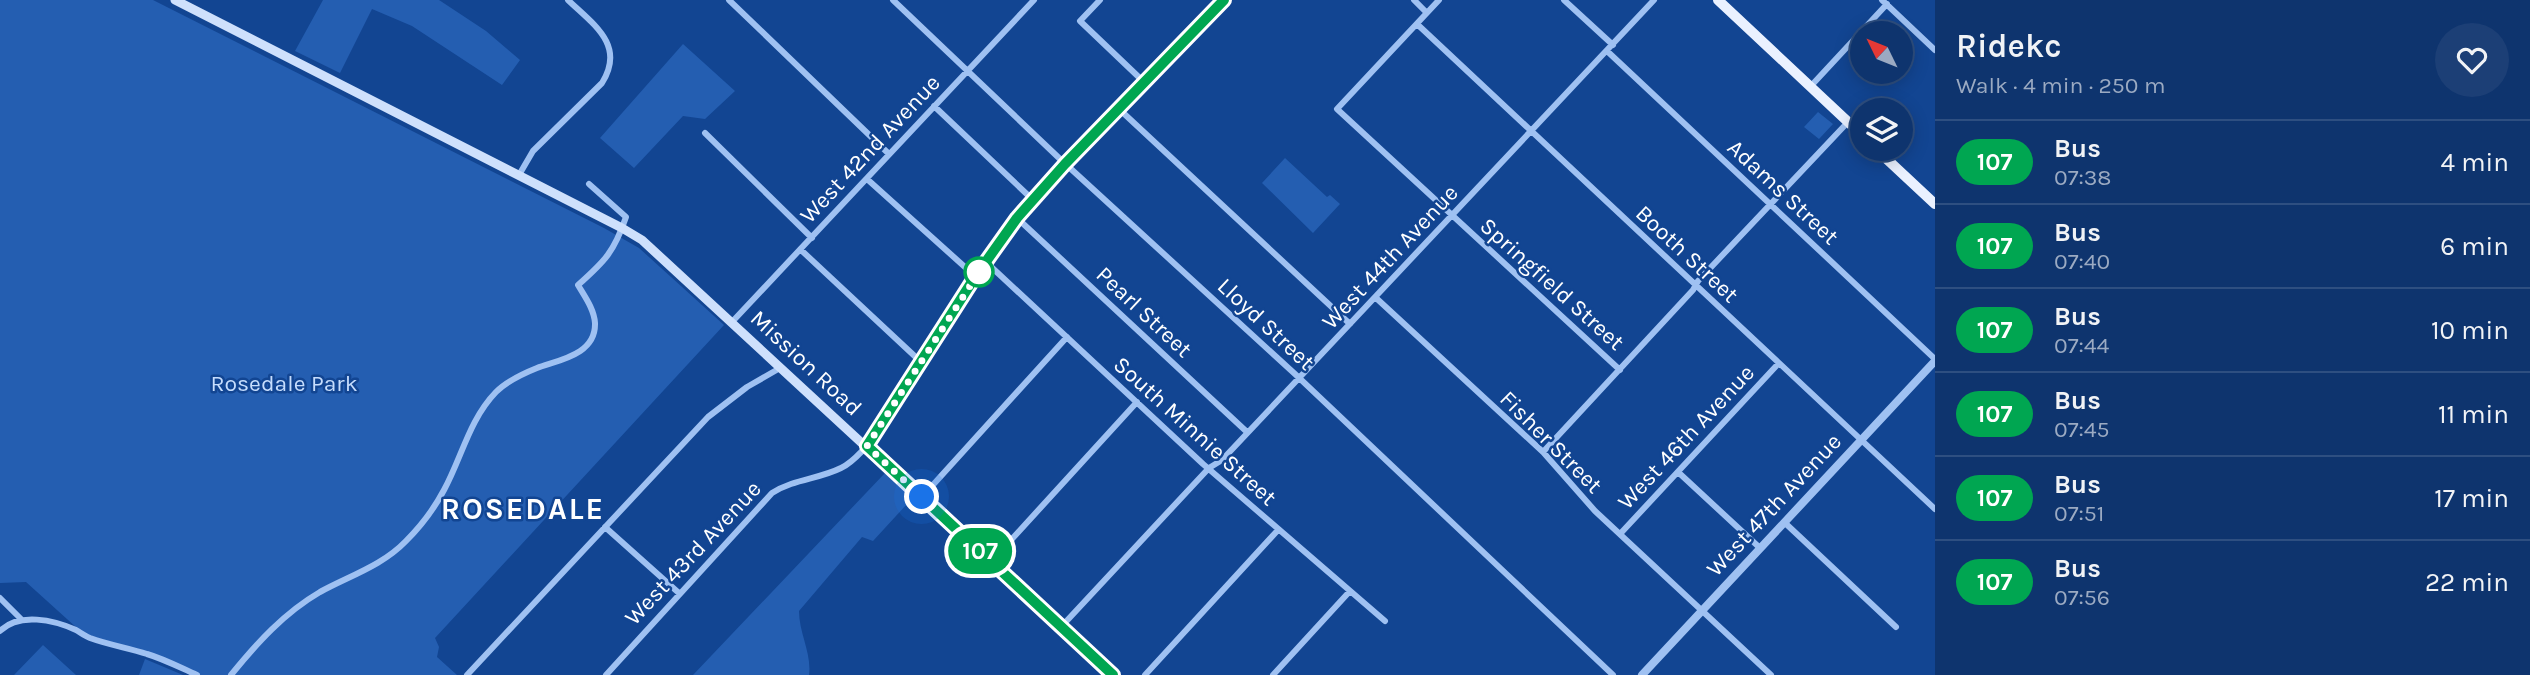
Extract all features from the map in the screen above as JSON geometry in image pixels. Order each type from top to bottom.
[{"type":"main road","name":"Mission Road","points":[[175,0],[642,240],[1113,675]]},
{"type":"main road","points":[[1718,0],[1848,122]]},
{"type":"main road","points":[[1889,161],[1935,204]]},
{"type":"street","points":[[519,175],[533,151],[602,83],[609,72],[611,50],[604,36],[568,0]]},
{"type":"street","points":[[731,0],[889,154]]},
{"type":"street","name":"Lloyd Street","points":[[893,0],[1065,164],[1300,379],[1614,675]]},
{"type":"street","name":"West 42nd Avenue","points":[[732,322],[1034,0]]},
{"type":"street","points":[[1100,0],[1080,21],[1146,82]]},
{"type":"street","name":"West 43rd Avenue","points":[[606,675],[772,493],[786,484],[842,468],[867,446],[975,277],[1032,199],[1224,0]]},
{"type":"street","points":[[1413,0],[1427,13]]},
{"type":"street","points":[[1417,24],[1439,0]]},
{"type":"street","points":[[1564,0],[1613,45]]},
{"type":"street","name":"West 44th Avenue","points":[[1061,627],[1209,468],[1222,460],[1300,379],[1654,0]]},
{"type":"street","points":[[1810,87],[1885,2],[1935,50]]},
{"type":"street","name":"Springfield Street","points":[[1417,24],[1337,109],[1620,370]]},
{"type":"street","name":"Booth Street","points":[[1417,24],[1935,509]]},
{"type":"street","name":"Adams Street","points":[[1607,51],[1935,360]]},
{"type":"street","points":[[934,106],[1032,199]]},
{"type":"street","points":[[1119,109],[1350,324]]},
{"type":"street","points":[[1543,452],[1698,281],[1848,122]]},
{"type":"street","points":[[705,133],[813,238]]},
{"type":"street","points":[[867,179],[975,277]]},
{"type":"street","name":"Mission Road","points":[[589,184],[625,215],[622,228]]},
{"type":"street","name":"Pearl Street","points":[[1017,218],[1247,432]]},
{"type":"street","points":[[231,675],[251,650],[297,608],[319,593],[387,558],[405,543],[422,524],[445,489],[463,444],[481,410],[497,391],[515,377],[569,358],[583,349],[595,325],[591,309],[578,285],[598,267],[614,247],[622,228]]},
{"type":"street","points":[[801,250],[921,362]]},
{"type":"street","name":"South Minnie Street","points":[[986,262],[1209,468],[1385,621]]},
{"type":"street","name":"Fisher Street","points":[[1375,297],[1543,452],[1595,511],[1771,675]]},
{"type":"street","points":[[922,497],[1067,338]]},
{"type":"street","name":"West 47th Avenue","points":[[1642,675],[1935,360]]},
{"type":"street","name":"West 46th Avenue","points":[[1620,534],[1778,364]]},
{"type":"street","points":[[467,675],[708,417],[737,394],[780,368]]},
{"type":"street","points":[[991,562],[1137,402]]},
{"type":"street","points":[[1678,472],[1760,548]]},
{"type":"street","points":[[1784,522],[1896,627]]},
{"type":"street","points":[[606,527],[680,594]]},
{"type":"street","points":[[1145,675],[1278,530]]},
{"type":"street","points":[[1273,675],[1350,591]]},
{"type":"street","points":[[0,597],[22,620]]},
{"type":"street","points":[[0,631],[6,625],[22,620],[53,622],[77,630],[88,638],[151,655],[197,675]]},
{"type":"green space","name":"Rosedale Park","points":[[0,0],[153,0],[604,228],[639,248],[724,325],[435,638],[439,647],[437,657],[457,675],[197,675],[151,655],[88,638],[26,582],[0,583]]},
{"type":"green space","points":[[323,0],[439,0],[486,31],[520,60],[502,85],[412,26],[372,9],[340,73],[295,51]]},
{"type":"green space","points":[[683,44],[735,91],[705,119],[683,116],[634,168],[600,138]]},
{"type":"green space","points":[[1818,112],[1833,124],[1819,139],[1804,127]]},
{"type":"green space","points":[[1285,158],[1327,197],[1330,195],[1340,204],[1313,233],[1262,183]]},
{"type":"green space","points":[[885,473],[907,494],[907,504],[873,541],[862,537],[799,611],[809,659],[809,675],[693,675]]},
{"type":"green space","points":[[43,645],[76,675],[14,675]]},
{"type":"green space","points":[[145,659],[183,675],[139,675]]},
{"type":"bus line","name":"107","points":[[1113,675],[867,446],[975,277],[1032,199],[1224,0]]},
{"type":"district","name":"ROSEDALE","points":[[523,509]]},
{"type":"route","points":[[922,497],[867,446],[979,272]]}]
